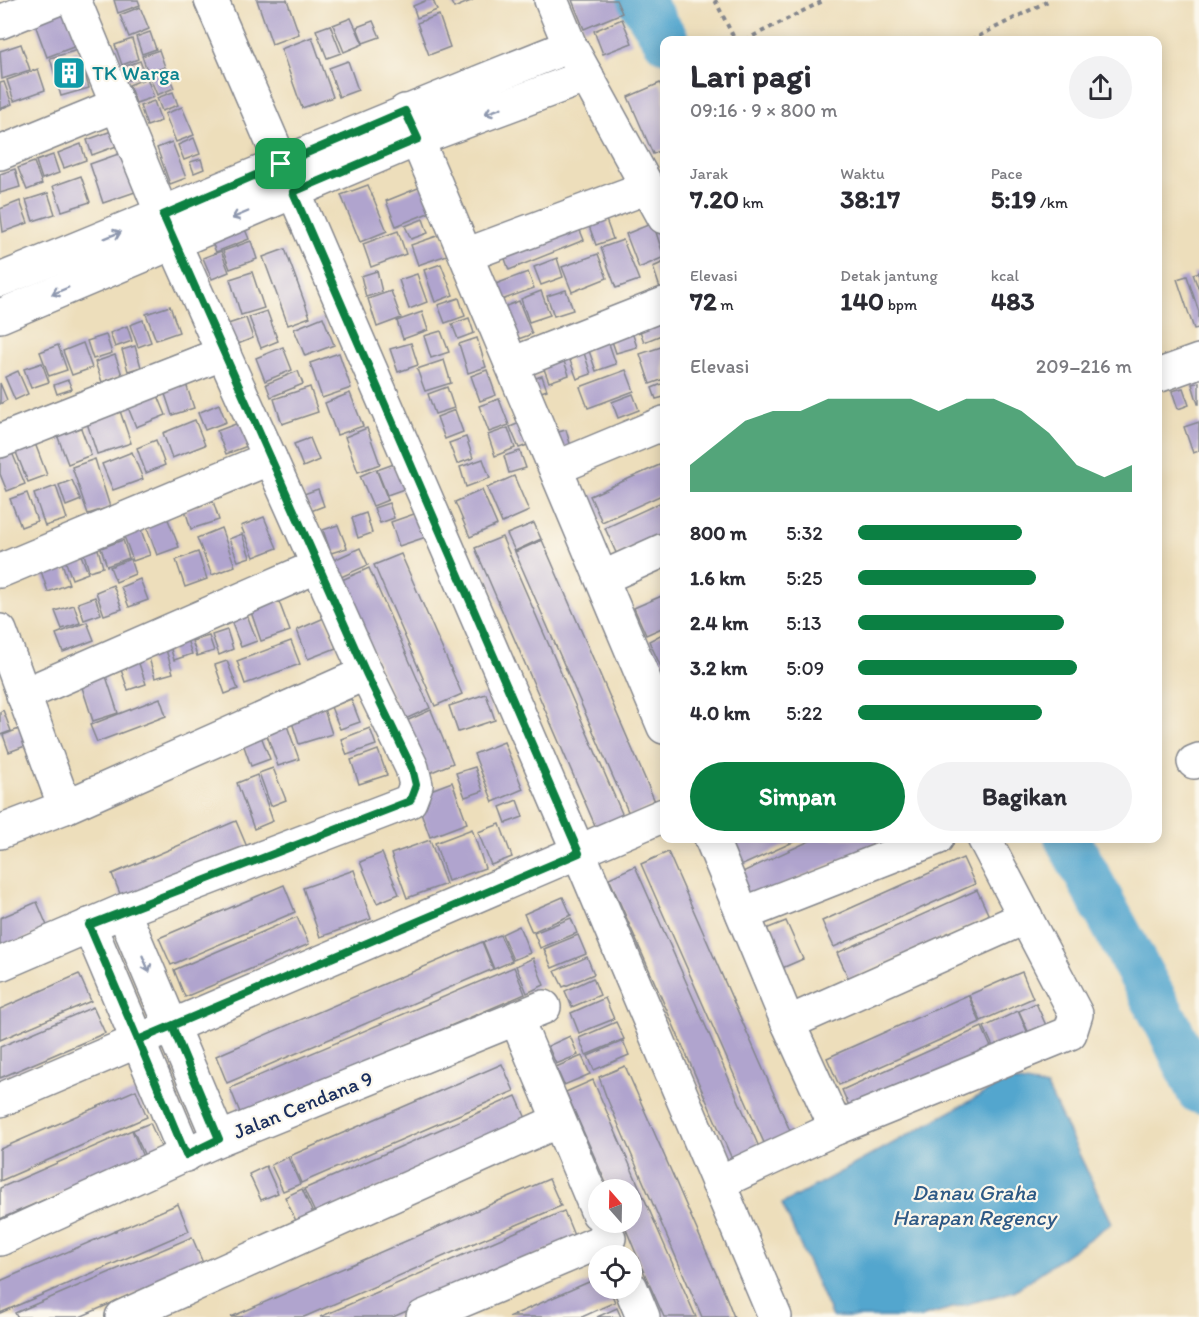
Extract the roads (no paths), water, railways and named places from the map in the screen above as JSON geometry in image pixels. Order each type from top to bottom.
[{"type":"street","points":[[0,22],[54,0]]},
{"type":"street","points":[[0,964],[123,911],[410,801],[416,785],[412,768],[366,673],[169,229],[74,0]]},
{"type":"street","points":[[211,0],[579,853],[775,1317]]},
{"type":"street","points":[[551,0],[570,46],[660,210]]},
{"type":"street","points":[[0,316],[169,229],[411,125],[525,63],[570,46]]},
{"type":"street","points":[[525,63],[538,94]]},
{"type":"street","points":[[411,125],[538,94],[587,76]]},
{"type":"street","points":[[0,153],[117,105]]},
{"type":"street","points":[[411,125],[602,578],[655,680],[660,706]]},
{"type":"street","points":[[466,255],[648,187]]},
{"type":"street","points":[[0,280],[169,229]]},
{"type":"street","points":[[512,364],[660,306]]},
{"type":"street","points":[[0,441],[224,353]]},
{"type":"street","points":[[1162,374],[1199,361]]},
{"type":"street","points":[[556,468],[660,425]]},
{"type":"street","points":[[0,571],[270,458]]},
{"type":"street","points":[[602,578],[660,552]]},
{"type":"street","points":[[23,695],[318,566]]},
{"type":"street","points":[[0,631],[65,807]]},
{"type":"street","points":[[0,832],[65,807],[366,673]]},
{"type":"street","points":[[0,1100],[660,817]]},
{"type":"street","points":[[713,843],[788,1023],[836,1128]]},
{"type":"street","points":[[742,914],[924,843]]},
{"type":"street","points":[[718,1183],[836,1128],[1070,1033],[1076,1014],[987,843]]},
{"type":"street","points":[[123,911],[219,1139]]},
{"type":"street","points":[[788,1023],[1026,917]]},
{"type":"street","points":[[89,925],[186,1155]]},
{"type":"street","name":"Jalan Cendana 9","points":[[0,1239],[219,1139],[530,1012],[558,1121]]},
{"type":"street","points":[[122,1317],[558,1121],[588,1189]]},
{"type":"street","points":[[423,1317],[605,1233]]},
{"type":"street","points":[[636,1299],[643,1317]]},
{"type":"water","name":"Danau Graha Harapan Regency","points":[[1008,1080],[1047,1087],[1112,1223],[1014,1291],[920,1317],[832,1317],[782,1204]]},
{"type":"waterway","points":[[640,0],[663,36]]},
{"type":"waterway","points":[[1070,843],[1170,1029],[1199,1091]]},
{"type":"place","name":"TK Warga","points":[[69,73]]}]
